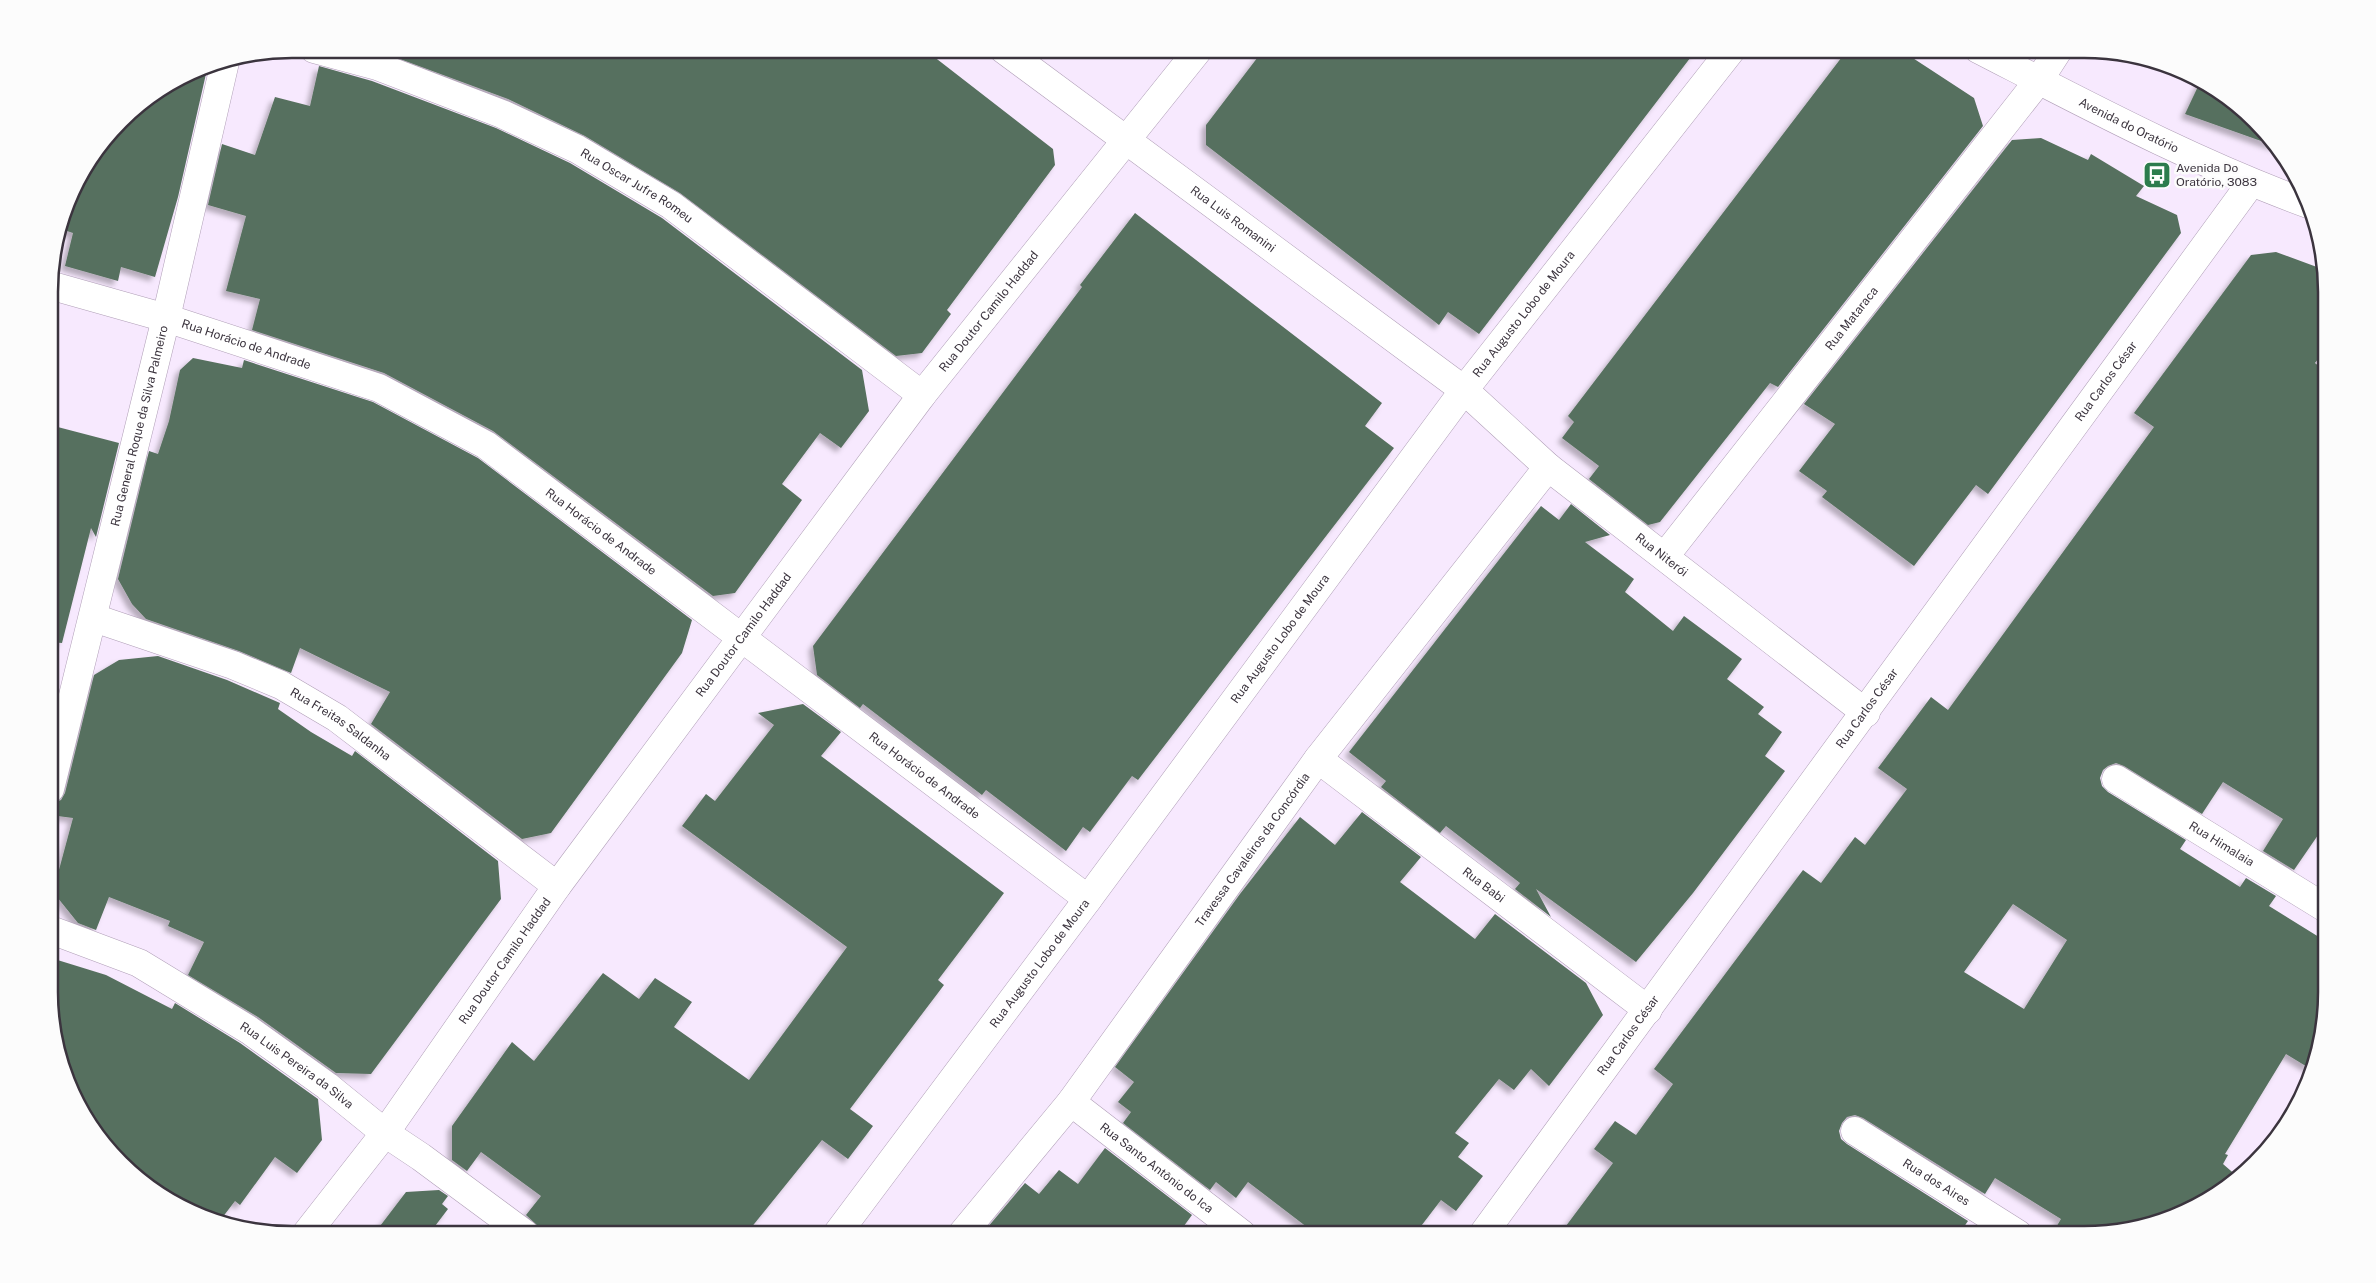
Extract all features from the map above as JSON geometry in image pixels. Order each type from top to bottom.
[{"type":"street","name":"Rua Oscar Jufre Romeu","points":[[346,58],[386,69],[502,114],[577,149],[671,205],[922,395]]},
{"type":"street","name":"Rua Luis Romanini","points":[[1015,58],[1464,390]]},
{"type":"street","name":"Rua Doutor Camilo Haddad","points":[[312,1226],[385,1133],[557,886],[922,395],[1192,58]]},
{"type":"street","name":"Rua Augusto Lobo de Moura","points":[[843,1226],[1088,899],[1464,390],[1725,58]]},
{"type":"street","name":"Avenida do Oratório","points":[[1996,58],[2145,135],[2251,183],[2301,201]]},
{"type":"street","name":"Rua Mataraca","points":[[1665,556],[2039,80],[2053,58]]},
{"type":"street","name":"Rua General Roque da Silva Palmeiro","points":[[58,758],[94,618],[224,67]]},
{"type":"street","name":"Rua Carlos César","points":[[1489,1226],[1866,713],[2251,183]]},
{"type":"street","name":"Rua Horácio de Andrade","points":[[58,288],[166,318],[379,388],[486,445],[1088,899]]},
{"type":"street","name":"Rua Niterói","points":[[1464,390],[1548,467],[1866,713]]},
{"type":"street","name":"Travessa Cavaleiros da Concórdia","points":[[969,1226],[1071,1102],[1318,759],[1548,467]]},
{"type":"street","name":"Rua Freitas Saldanha","points":[[94,618],[234,665],[281,685],[337,718],[557,886]]},
{"type":"street","name":"Rua Babi","points":[[1318,759],[1648,1010]]},
{"type":"street","name":"Rua Himalaia","points":[[2116,779],[2318,903]]},
{"type":"street","name":"Rua Luis Pereira da Silva","points":[[58,933],[140,963],[249,1030],[326,1086],[385,1133],[421,1157],[514,1226]]},
{"type":"street","name":"Rua Santo Antônio do Ica","points":[[1071,1102],[1232,1226]]},
{"type":"street","name":"Rua dos Aires","points":[[1856,1131],[2005,1226]]},
{"type":"building","points":[[397,58],[936,58],[1053,149],[1055,165],[947,310],[951,314],[922,353],[896,356],[680,193],[585,136],[508,99]]},
{"type":"building","points":[[1257,58],[1690,58],[1479,334],[1448,312],[1439,325],[1206,145],[1206,125]]},
{"type":"building","points":[[1841,58],[1913,58],[1974,98],[1983,126],[1778,387],[1770,383],[1660,522],[1648,525],[1589,479],[1599,466],[1562,438],[1574,422],[1568,416]]},
{"type":"building","points":[[319,66],[372,81],[496,128],[570,163],[662,218],[862,370],[869,411],[841,448],[820,433],[782,484],[802,500],[735,593],[713,596],[493,431],[384,373],[252,330],[260,299],[226,291],[246,216],[208,205],[222,144],[255,155],[275,97],[310,106]]},
{"type":"building","points":[[206,74],[178,197],[155,277],[121,267],[118,281],[65,266],[73,233],[65,230],[75,202],[97,161],[115,137],[137,115],[161,97]]},
{"type":"building","points":[[2198,87],[2239,115],[2265,142],[2185,114]]},
{"type":"building","points":[[2041,138],[2088,160],[2091,154],[2144,186],[2136,196],[2177,215],[2181,233],[1988,494],[1976,485],[1914,566],[1822,497],[1827,491],[1799,471],[1835,424],[1804,404],[2012,140]]},
{"type":"building","points":[[1135,213],[1382,403],[1365,426],[1394,448],[1138,780],[1132,776],[1090,832],[1083,827],[1066,851],[986,790],[982,795],[863,704],[860,708],[817,675],[813,646],[1082,287],[1080,285]]},
{"type":"building","points":[[2276,252],[2317,267],[2318,359],[2315,363],[2318,365],[2318,835],[2294,870],[2263,851],[2283,819],[2223,782],[2202,814],[2124,766],[2116,763],[2103,770],[2100,778],[2102,786],[2108,792],[2186,840],[2180,849],[2240,887],[2246,878],[2276,896],[2269,906],[2318,936],[2317,1022],[2306,1066],[2286,1054],[2225,1154],[2228,1155],[2223,1164],[2233,1173],[2202,1194],[2174,1208],[2145,1218],[2115,1224],[2057,1226],[2061,1219],[1995,1178],[1985,1194],[1863,1118],[1855,1115],[1847,1117],[1842,1123],[1839,1131],[1841,1139],[1968,1221],[1965,1226],[1566,1226],[1613,1163],[1594,1149],[1615,1121],[1636,1135],[1673,1084],[1654,1069],[1803,870],[1821,883],[1855,837],[1865,845],[1907,789],[1878,768],[1931,697],[1948,710],[2154,427],[2134,413],[2251,255]],"holes":[[[2013,904],[2067,940],[2024,1009],[1964,972]]]},
{"type":"building","points":[[193,358],[242,368],[244,360],[373,402],[478,458],[692,620],[682,653],[551,833],[522,839],[371,724],[390,692],[300,648],[291,673],[239,651],[146,619],[132,604],[118,579],[149,451],[158,454],[169,421],[180,370]]},
{"type":"building","points":[[58,427],[119,443],[96,537],[91,528],[62,643],[58,643]]},
{"type":"building","points":[[1571,504],[1610,535],[1585,542],[1634,579],[1625,592],[1673,631],[1684,616],[1742,659],[1727,679],[1764,707],[1758,714],[1782,732],[1765,756],[1785,771],[1693,893],[1636,962],[1536,889],[1551,917],[1515,889],[1520,883],[1446,826],[1440,833],[1381,787],[1386,781],[1349,752],[1541,506],[1559,520]]},
{"type":"building","points":[[158,656],[227,680],[280,703],[278,709],[311,732],[352,756],[355,751],[498,861],[501,899],[371,1074],[336,1073],[258,1017],[188,975],[204,942],[168,926],[170,921],[109,897],[96,930],[78,923],[58,898],[58,874],[73,818],[58,816],[58,801],[61,800],[65,793],[94,675],[119,660]]},
{"type":"building","points":[[803,704],[841,732],[821,756],[1004,893],[938,980],[944,985],[850,1109],[873,1126],[848,1159],[822,1140],[752,1226],[538,1226],[526,1215],[541,1196],[481,1152],[467,1171],[452,1160],[452,1126],[512,1042],[534,1061],[603,973],[639,999],[655,978],[692,1002],[674,1027],[749,1080],[847,947],[682,826],[706,794],[715,801],[774,725],[758,713]]},
{"type":"building","points":[[1362,812],[1421,857],[1400,882],[1475,939],[1495,914],[1586,983],[1603,1015],[1549,1086],[1531,1069],[1514,1090],[1499,1079],[1455,1133],[1469,1143],[1458,1157],[1483,1176],[1456,1211],[1441,1200],[1421,1226],[1306,1226],[1248,1182],[1236,1198],[1216,1182],[1210,1190],[1123,1123],[1131,1112],[1118,1102],[1134,1082],[1115,1067],[1240,894],[1300,817],[1335,845]]},
{"type":"building","points":[[58,960],[106,975],[172,1009],[175,1003],[240,1043],[318,1099],[322,1140],[297,1173],[275,1157],[240,1205],[235,1201],[224,1216],[202,1208],[174,1194],[137,1168],[115,1146],[97,1122],[75,1081],[65,1052],[59,1022]]},
{"type":"building","points":[[1105,1148],[1192,1215],[1184,1226],[989,1226],[1025,1183],[1039,1194],[1059,1170],[1078,1184]]},
{"type":"building","points":[[439,1190],[448,1196],[442,1204],[448,1209],[435,1226],[380,1226],[406,1192]]},
{"type":"place","name":"Avenida Do Oratório, 3083","points":[[2157,175]]}]
